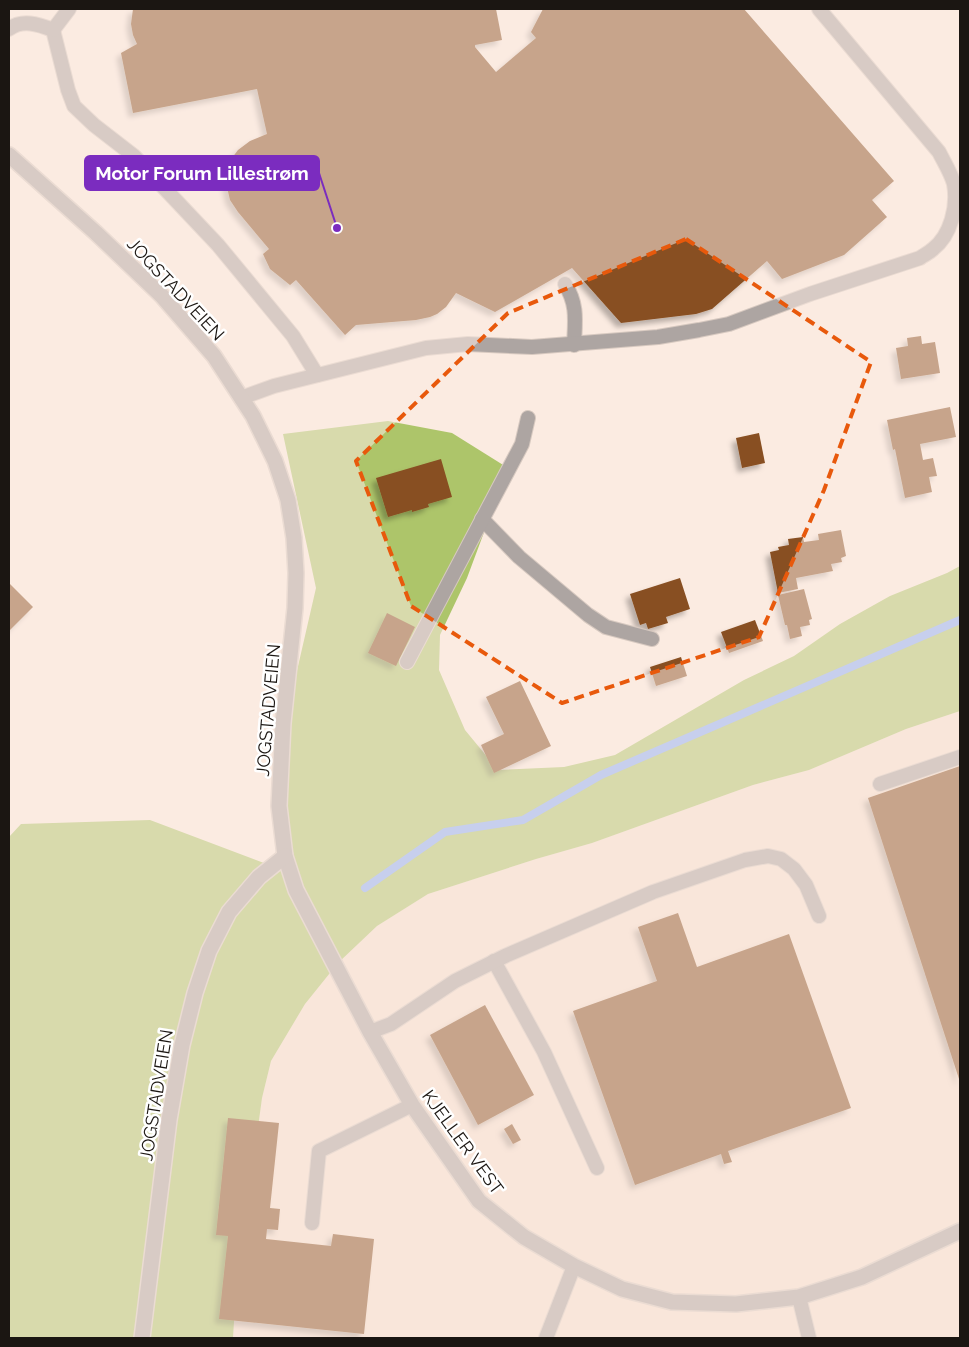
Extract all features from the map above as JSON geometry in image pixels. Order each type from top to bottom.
[{"type":"street","name":"JOGSTADVEIEN","points":[[9,155],[83,221],[162,296],[214,356],[253,416],[275,461],[288,500],[294,538],[295,608],[284,723],[279,806],[285,856],[260,877],[229,912],[209,951],[195,993],[182,1045],[169,1120],[142,1338]]},
{"type":"street","name":"KJELLER VEST","points":[[285,856],[296,890],[370,1032],[412,1105],[478,1201],[524,1237],[574,1266],[622,1289],[672,1302],[736,1304],[799,1297],[862,1277],[960,1231]]},
{"type":"lane","points":[[53,30],[69,9]]},
{"type":"lane","points":[[241,398],[274,386],[426,348],[468,344],[532,347],[574,345],[658,337],[729,324],[810,294],[920,258],[934,249],[945,236],[952,221],[955,202],[954,184],[948,170],[939,152],[819,9]]},
{"type":"lane","points":[[9,29],[26,23],[40,25],[53,30]]},
{"type":"lane","points":[[53,30],[68,90],[74,106],[94,125],[134,156],[218,245],[293,336],[317,375]]},
{"type":"lane","points":[[565,284],[571,294],[574,307],[574,345]]},
{"type":"lane","points":[[407,662],[522,444],[528,418]]},
{"type":"lane","points":[[482,519],[519,557],[588,615],[606,627],[652,640]]},
{"type":"lane","points":[[880,784],[960,758]]},
{"type":"lane","points":[[370,1032],[391,1024],[455,981],[494,961],[653,892],[745,860],[768,856],[781,859],[794,869],[806,885],[819,916]]},
{"type":"lane","points":[[494,961],[544,1052],[597,1168]]},
{"type":"lane","points":[[312,1223],[319,1150],[412,1105]]},
{"type":"lane","points":[[546,1338],[574,1266]]},
{"type":"lane","points":[[799,1297],[809,1338]]},
{"type":"highlighted area","points":[[686,239],[871,362],[824,490],[759,637],[562,703],[411,606],[356,461],[508,313]]},
{"type":"shaded area","points":[[960,711],[960,1338],[233,1338],[236,1290],[262,1098],[271,1061],[305,1004],[338,963],[377,926],[428,894],[592,843],[753,785],[809,770],[906,729]]},
{"type":"green space","points":[[388,421],[452,433],[508,468],[467,578],[440,635],[439,670],[465,730],[498,770],[564,767],[615,755],[744,680],[794,656],[840,624],[890,596],[960,566],[960,711],[906,729],[809,770],[753,785],[592,843],[428,894],[377,926],[338,963],[305,1004],[271,1061],[262,1098],[236,1290],[233,1338],[9,1338],[9,837],[21,824],[150,820],[285,871],[286,770],[296,675],[316,588],[283,434]]},
{"type":"building","points":[[133,9],[496,9],[502,40],[475,45],[475,47],[496,72],[536,38],[531,32],[543,9],[744,9],[894,181],[872,200],[887,217],[844,255],[782,279],[767,261],[712,309],[696,314],[621,323],[572,268],[495,312],[456,293],[446,307],[430,317],[356,325],[345,335],[296,280],[290,285],[270,269],[263,254],[269,249],[230,200],[226,183],[232,158],[238,150],[250,141],[267,134],[257,89],[133,113],[121,53],[137,44],[131,24]]},
{"type":"building","points":[[921,336],[922,344],[935,342],[940,373],[901,379],[896,348],[908,346],[907,338]]},
{"type":"building","points":[[950,407],[956,437],[920,444],[923,460],[933,458],[937,476],[929,477],[932,492],[905,498],[887,420]]},
{"type":"building","points":[[759,433],[765,463],[742,468],[736,438]]},
{"type":"building","points":[[441,459],[452,497],[428,504],[429,507],[388,517],[376,478]]},
{"type":"building","points":[[841,530],[846,556],[841,558],[842,562],[831,564],[833,571],[796,578],[798,589],[778,593],[770,552],[779,550],[778,547],[789,545],[788,539],[803,537],[804,542],[819,540],[818,534]]},
{"type":"building","points":[[680,578],[690,609],[666,617],[668,623],[648,629],[646,623],[640,625],[630,594]]},
{"type":"building","points":[[9,583],[33,607],[9,631]]},
{"type":"building","points":[[804,589],[812,619],[809,620],[810,625],[800,627],[802,636],[790,639],[778,595]]},
{"type":"building","points":[[387,613],[415,627],[396,666],[368,653]]},
{"type":"building","points":[[755,620],[763,641],[729,653],[721,632]]},
{"type":"building","points":[[681,657],[687,676],[656,686],[650,667]]},
{"type":"building","points":[[520,681],[551,746],[494,773],[481,745],[504,734],[486,697]]},
{"type":"building","points":[[960,766],[960,1082],[868,798]]},
{"type":"building","points":[[678,913],[697,967],[789,934],[851,1108],[728,1151],[732,1162],[724,1164],[721,1154],[635,1185],[573,1011],[657,981],[638,927]]},
{"type":"building","points":[[485,1005],[534,1095],[478,1125],[430,1035]]},
{"type":"building","points":[[228,1118],[279,1123],[270,1208],[280,1209],[278,1230],[267,1229],[266,1239],[331,1246],[333,1234],[374,1239],[364,1334],[219,1319],[228,1236],[216,1235]]},
{"type":"building","points":[[512,1124],[521,1140],[513,1144],[504,1129]]},
{"type":"waterway","points":[[365,888],[445,832],[523,820],[601,775],[960,620]]},
{"type":"place","name":"Motor Forum Lillestrøm","points":[[337,228]]}]
